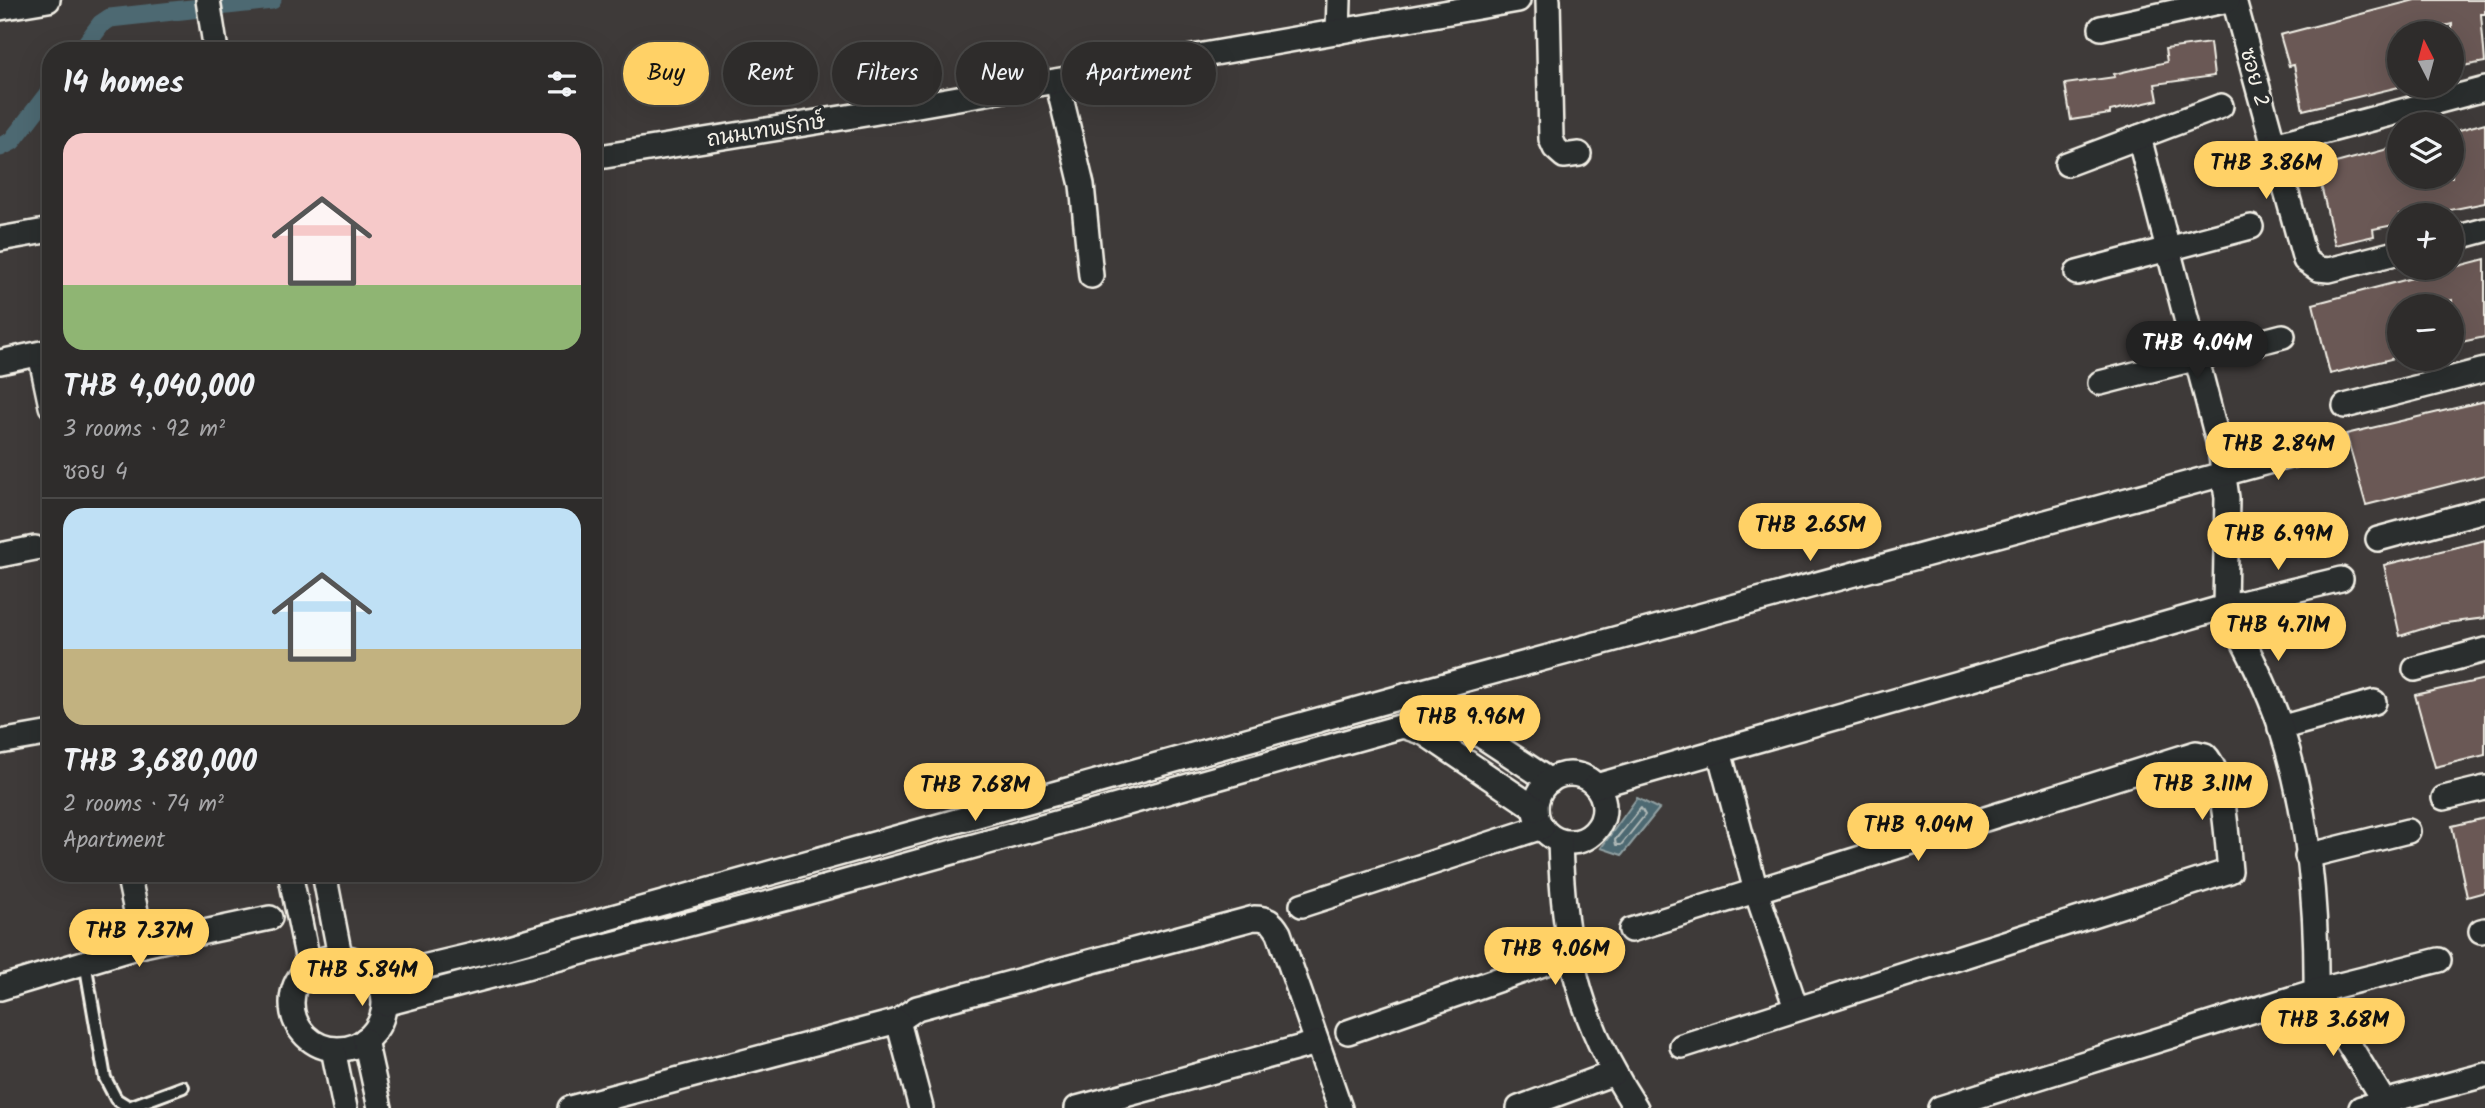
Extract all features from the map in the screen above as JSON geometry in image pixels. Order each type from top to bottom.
[{"type":"street","points":[[0,8],[48,0]]},
{"type":"street","points":[[1338,32],[1339,0]]},
{"type":"street","name":"ถนนเทพรักษ์","points":[[602,157],[1338,32],[1428,8],[1518,0]]},
{"type":"street","points":[[1548,0],[1552,139],[1555,148],[1564,156],[1579,155]]},
{"type":"street","points":[[2101,28],[2228,0]]},
{"type":"street","name":"ซอย 2","points":[[2234,0],[2305,260],[2311,266],[2329,270],[2387,255]]},
{"type":"street","points":[[209,1],[215,42]]},
{"type":"street","points":[[1057,81],[1082,185],[1091,276]]},
{"type":"street","points":[[2274,145],[2485,89]]},
{"type":"street","points":[[2067,164],[2221,106]]},
{"type":"street","points":[[2139,137],[2224,474],[2225,607],[2257,668],[2280,727],[2297,789],[2307,856],[2316,991],[2387,1104]]},
{"type":"street","points":[[2077,273],[2251,227]]},
{"type":"street","points":[[2464,236],[2485,230]]},
{"type":"street","points":[[0,239],[42,232]]},
{"type":"street","points":[[2100,383],[2283,336]]},
{"type":"street","points":[[0,362],[42,353]]},
{"type":"street","points":[[2345,406],[2485,370]]},
{"type":"street","points":[[377,978],[494,950],[1408,695],[2319,448]]},
{"type":"street","points":[[2378,539],[2485,510]]},
{"type":"street","points":[[0,555],[35,548]]},
{"type":"street","points":[[1596,786],[2225,607],[2341,579]]},
{"type":"street","points":[[2415,669],[2485,650]]},
{"type":"street","points":[[1403,726],[1408,695]]},
{"type":"street","points":[[1408,695],[1433,705],[1550,781]]},
{"type":"street","points":[[2280,727],[2374,702]]},
{"type":"street","points":[[385,1004],[500,976],[789,898],[1403,726],[1424,733],[1539,818],[1560,841],[1562,906],[1569,955],[1588,1018],[1614,1073],[1636,1108]]},
{"type":"street","points":[[0,743],[42,735]]},
{"type":"street","points":[[1718,751],[1756,891],[1796,1008]]},
{"type":"street","points":[[1631,930],[2196,753],[2205,755],[2213,765],[2223,813],[2230,871],[1682,1046]]},
{"type":"street","points":[[1539,818],[1539,794],[1555,777],[1577,775],[1596,786],[1604,806],[1599,826],[1583,840],[1560,841]]},
{"type":"street","points":[[2444,798],[2485,788]]},
{"type":"street","points":[[1302,905],[1539,818]]},
{"type":"street","points":[[2307,856],[2408,831]]},
{"type":"street","points":[[780,870],[789,898]]},
{"type":"street","points":[[130,882],[143,945]]},
{"type":"street","points":[[292,882],[309,966]]},
{"type":"street","points":[[326,882],[340,956]]},
{"type":"street","points":[[0,988],[143,945],[270,918]]},
{"type":"street","points":[[570,1108],[898,1021],[917,1008],[1254,918],[1265,918],[1273,923],[1279,933],[1340,1108]]},
{"type":"street","points":[[494,950],[500,976]]},
{"type":"street","points":[[1348,1032],[1569,955]]},
{"type":"street","points":[[340,956],[365,965],[377,978],[382,986],[385,1004],[382,1021],[365,1040],[342,1050],[333,1049],[310,1041],[297,1026],[292,1011],[292,994],[298,979],[309,966],[340,956]]},
{"type":"street","points":[[1940,1108],[2316,991],[2439,960]]},
{"type":"street","points":[[898,1021],[921,1108]]},
{"type":"street","points":[[365,1040],[380,1108]]},
{"type":"street","points":[[1077,1108],[1317,1043]]},
{"type":"street","points":[[333,1049],[345,1108]]},
{"type":"street","points":[[1519,1108],[1614,1073]]},
{"type":"street","points":[[2361,1108],[2387,1104],[2485,1075]]},
{"type":"lane","points":[[85,962],[106,1078],[116,1099],[129,1107],[183,1087]]},
{"type":"water","points":[[1637,798],[1659,809],[1622,855],[1601,848]]},
{"type":"building","points":[[2415,0],[2485,0],[2485,14],[2481,14],[2485,62],[2464,66],[2464,21],[2387,21],[2387,90],[2303,110],[2294,65],[2289,66],[2280,35]]},
{"type":"building","points":[[2210,43],[2214,76],[2155,84],[2158,100],[2110,111],[2110,114],[2071,120],[2065,84],[2115,77],[2114,74],[2167,62],[2165,49]]},
{"type":"building","points":[[2485,123],[2485,203],[2464,207],[2464,203],[2387,203],[2387,226],[2373,229],[2374,236],[2335,245],[2317,168],[2387,149],[2387,189],[2464,189],[2464,129]]},
{"type":"building","points":[[2485,259],[2485,337],[2464,341],[2464,294],[2387,294],[2387,360],[2330,374],[2313,304],[2405,280],[2464,280],[2464,264]]},
{"type":"building","points":[[2485,401],[2485,475],[2366,505],[2346,434]]},
{"type":"building","points":[[2485,540],[2485,618],[2438,624],[2400,636],[2384,565]]},
{"type":"building","points":[[2485,679],[2485,755],[2435,767],[2415,695]]},
{"type":"building","points":[[2485,818],[2485,892],[2467,897],[2452,826]]},
{"type":"waterway","points":[[88,42],[101,24],[110,18],[272,0]]},
{"type":"waterway","points":[[0,147],[12,141],[42,102]]}]
